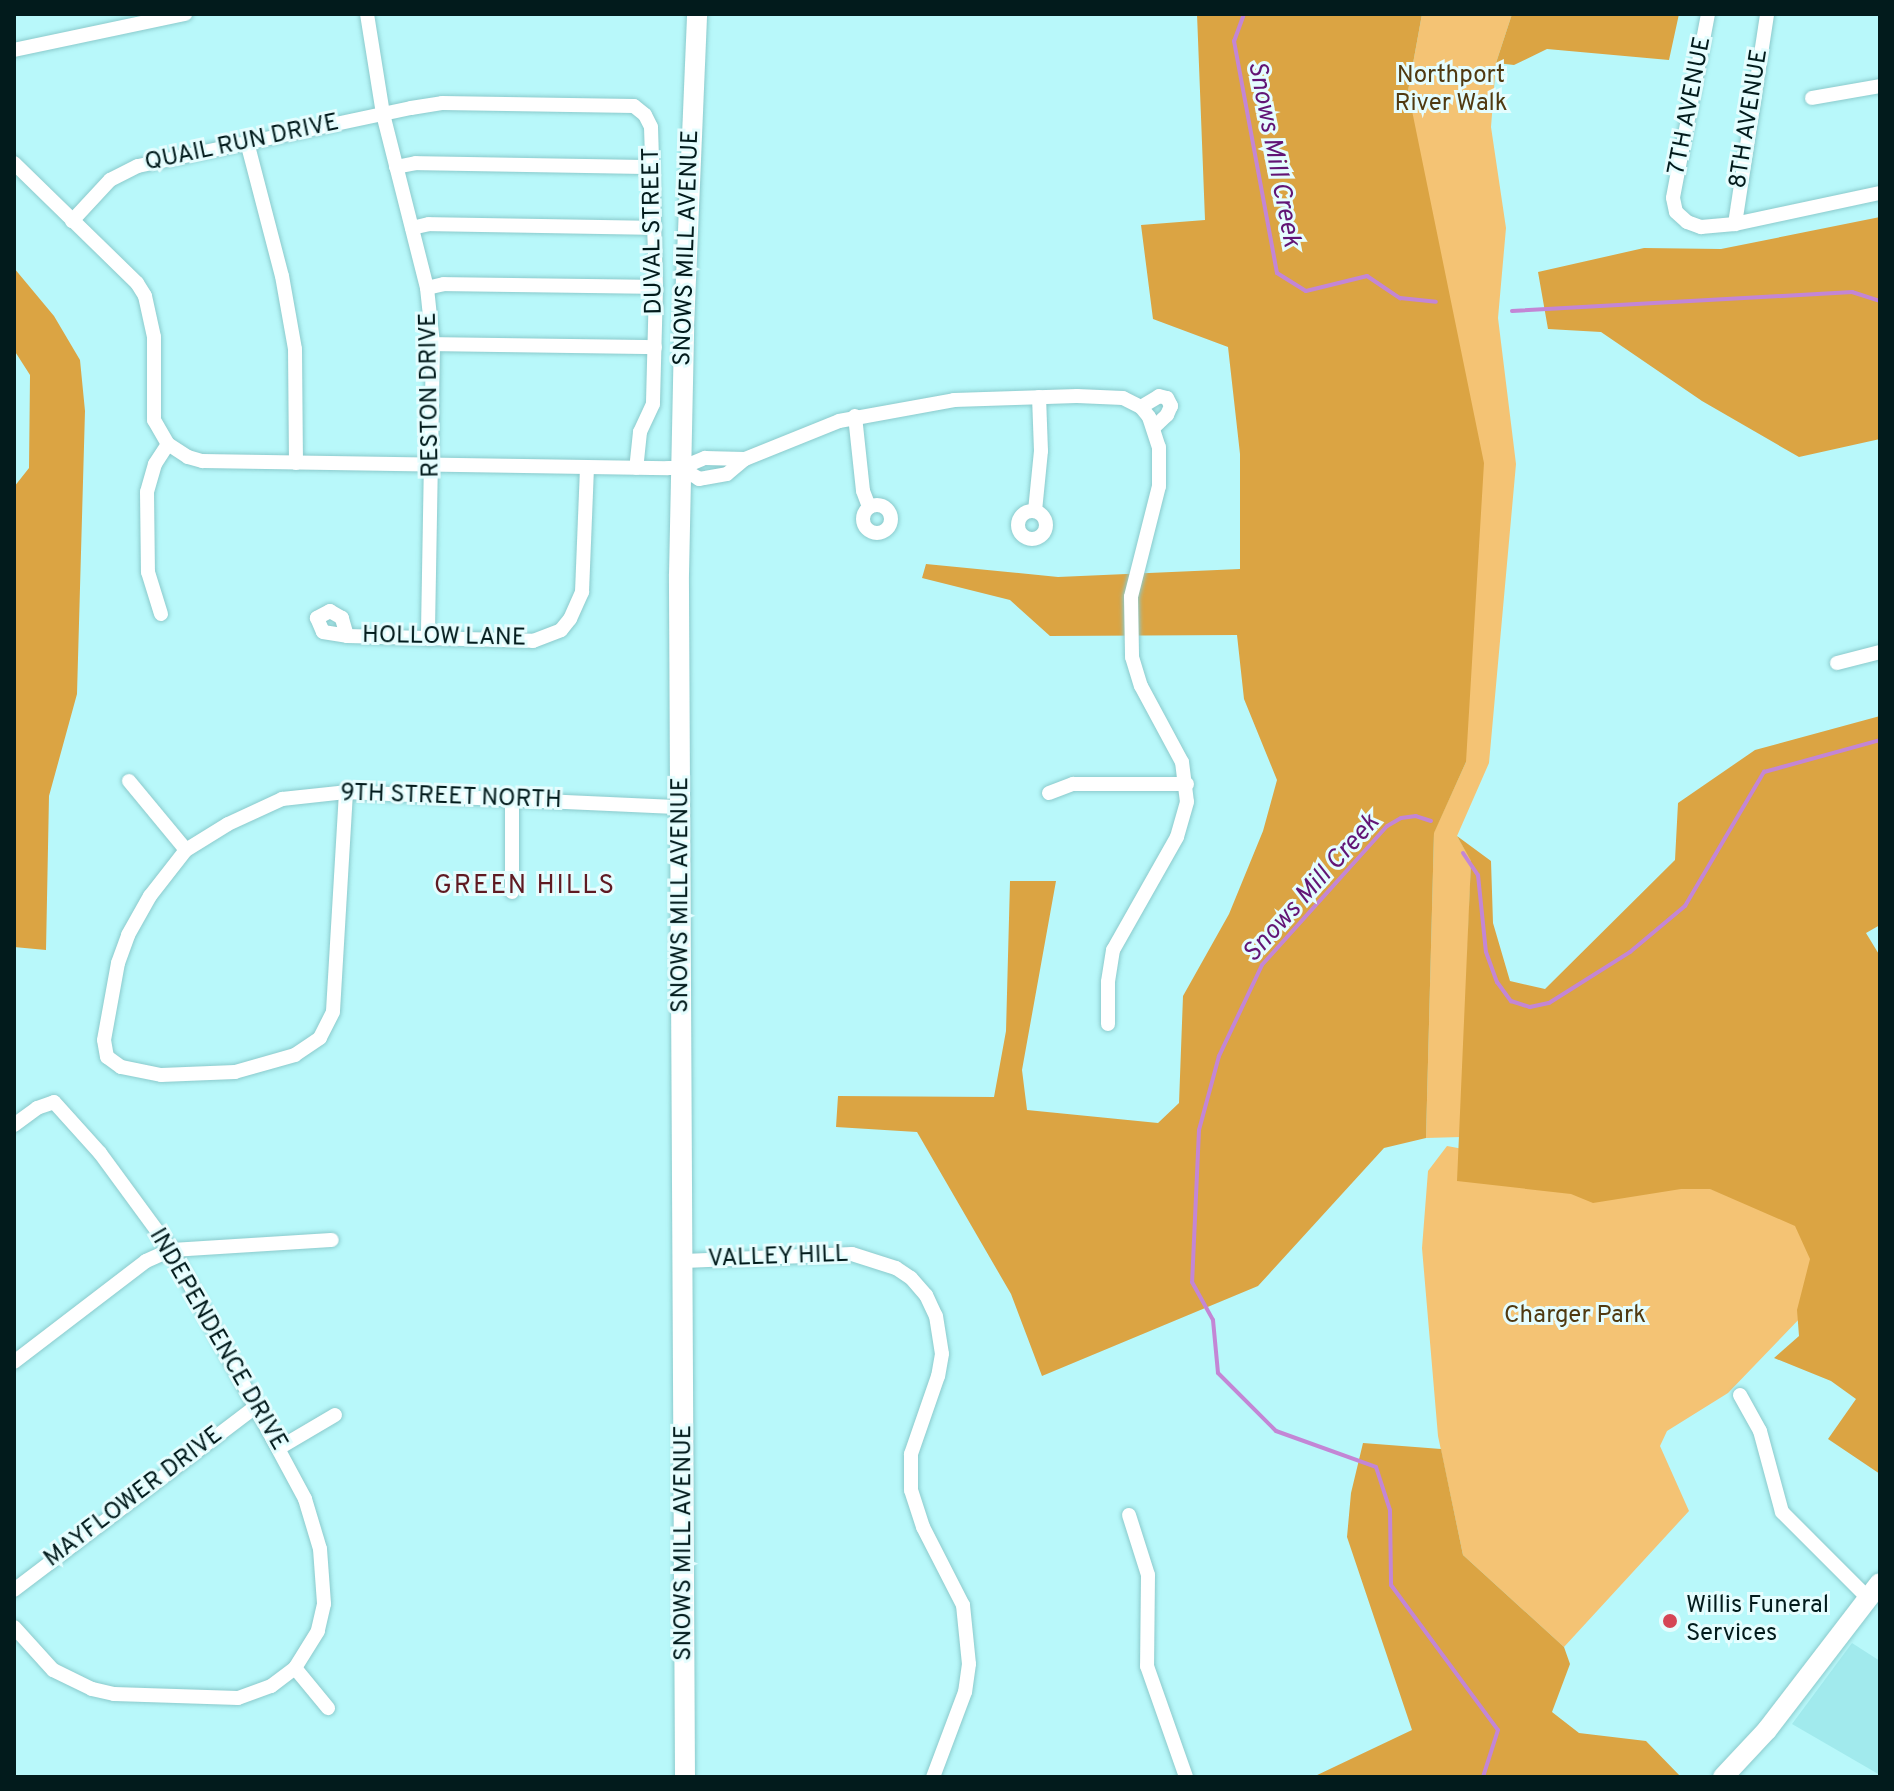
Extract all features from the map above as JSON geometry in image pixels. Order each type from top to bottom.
[{"type":"main road","name":"SNOWS MILL AVENUE","points":[[685,1777],[681,468],[697,14]]},
{"type":"main road","points":[[1723,1777],[1767,1730],[1874,1590]]},
{"type":"street","points":[[14,50],[185,14]]},
{"type":"street","name":"RESTON DRIVE","points":[[367,14],[383,114],[427,288],[433,344],[428,639]]},
{"type":"street","name":"7TH AVENUE","points":[[1708,14],[1673,198],[1676,212],[1687,222],[1701,227],[1735,224]]},
{"type":"street","name":"8TH AVENUE","points":[[1735,224],[1767,14]]},
{"type":"street","points":[[1812,98],[1880,86]]},
{"type":"street","name":"DUVAL STREET","points":[[383,114],[442,103],[634,106],[645,115],[651,127],[655,347],[653,404],[640,432],[636,468]]},
{"type":"street","name":"QUAIL RUN DRIVE","points":[[72,221],[122,172],[383,114]]},
{"type":"street","points":[[247,142],[282,276],[295,349],[296,463]]},
{"type":"street","points":[[14,163],[137,283],[145,296],[154,337],[154,420],[159,435],[188,457],[202,461],[681,468],[699,479],[727,474],[745,459],[855,416],[954,400],[1039,397],[1123,398],[1141,407],[1154,427],[1159,447],[1159,486],[1131,597],[1132,657],[1141,686],[1182,762],[1187,784],[1180,829],[1113,950],[1109,964],[1108,1024]]},
{"type":"street","points":[[396,167],[416,163],[652,167]]},
{"type":"street","points":[[1735,224],[1880,193]]},
{"type":"street","points":[[412,228],[429,224],[654,228]]},
{"type":"street","points":[[427,288],[444,284],[656,287]]},
{"type":"street","points":[[433,344],[655,347]]},
{"type":"street","points":[[1141,407],[1159,396],[1167,398],[1171,406],[1167,415],[1154,427]]},
{"type":"street","points":[[1035,511],[1041,451],[1039,397]]},
{"type":"street","points":[[855,416],[863,491],[869,507]]},
{"type":"street","points":[[161,614],[148,572],[147,492],[155,464],[168,444]]},
{"type":"street","name":"HOLLOW LANE","points":[[347,636],[533,641],[561,630],[578,607],[582,592],[587,467]]},
{"type":"street","points":[[1837,663],[1880,652]]},
{"type":"street","points":[[129,781],[186,850],[150,896],[128,935],[118,963],[104,1040],[107,1057],[121,1067],[161,1075],[260,1066],[309,1048],[329,1026],[335,984],[346,792]]},
{"type":"street","points":[[1049,793],[1073,784],[1187,784]]},
{"type":"street","name":"9TH STREET NORTH","points":[[186,850],[228,824],[282,799],[346,792],[681,807]]},
{"type":"street","points":[[512,799],[512,892]]},
{"type":"street","name":"INDEPENDENCE DRIVE","points":[[14,1125],[37,1108],[54,1102],[100,1153],[171,1250],[279,1448],[314,1524],[324,1577],[324,1604],[318,1631],[295,1668]]},
{"type":"street","points":[[14,1362],[146,1261],[171,1250],[332,1240]]},
{"type":"street","name":"VALLEY HILL","points":[[684,1261],[852,1254],[896,1268],[911,1278],[926,1295],[936,1316],[942,1354],[938,1376],[911,1454],[911,1490],[923,1527],[963,1605],[969,1649],[965,1692],[933,1777]]},
{"type":"street","points":[[1740,1395],[1760,1431],[1782,1512],[1874,1590]]},
{"type":"street","name":"MAYFLOWER DRIVE","points":[[14,1590],[255,1407]]},
{"type":"street","points":[[279,1448],[335,1415]]},
{"type":"street","points":[[1129,1515],[1148,1575],[1147,1666],[1186,1777]]},
{"type":"street","points":[[14,1627],[53,1670],[71,1681],[114,1694],[238,1698],[271,1686],[295,1668],[328,1708]]},
{"type":"shaded area","points":[[1197,14],[1422,14],[1408,91],[1484,463],[1466,762],[1434,833],[1426,1138],[1384,1148],[1258,1286],[1042,1376],[1011,1294],[917,1132],[836,1127],[838,1096],[994,1097],[1006,1031],[1010,881],[1056,881],[1022,1070],[1027,1110],[1158,1123],[1179,1103],[1183,996],[1229,914],[1263,831],[1277,780],[1244,699],[1237,635],[1050,636],[1010,600],[922,578],[926,564],[1058,577],[1240,569],[1240,454],[1228,347],[1153,319],[1141,225],[1205,220]]},
{"type":"shaded area","points":[[1512,14],[1679,14],[1669,60],[1547,49],[1514,65],[1496,63]]},
{"type":"shaded area","points":[[1880,217],[1880,439],[1799,457],[1702,401],[1601,332],[1548,329],[1538,272],[1644,248],[1721,249]]},
{"type":"shaded area","points":[[14,268],[54,316],[80,360],[85,411],[77,694],[49,796],[46,950],[14,947],[14,487],[29,468],[30,375],[14,350]]},
{"type":"shaded area","points":[[1880,716],[1880,925],[1866,933],[1880,956],[1880,1474],[1828,1439],[1856,1399],[1831,1381],[1774,1358],[1799,1336],[1797,1310],[1810,1259],[1795,1226],[1710,1189],[1681,1189],[1593,1203],[1571,1194],[1457,1181],[1471,861],[1457,836],[1491,861],[1493,923],[1510,981],[1545,989],[1675,860],[1678,803],[1755,750]]},
{"type":"shaded area","points":[[1363,1443],[1441,1449],[1463,1555],[1564,1647],[1570,1664],[1552,1712],[1579,1733],[1646,1741],[1681,1777],[1313,1777],[1412,1730],[1347,1537],[1351,1493]]},
{"type":"shaded area","points":[[1852,1643],[1880,1661],[1880,1775],[1792,1724]]},
{"type":"green space","name":"Northport River Walk","points":[[1422,14],[1512,14],[1496,63],[1491,127],[1506,228],[1498,318],[1516,464],[1489,763],[1457,836],[1471,860],[1461,1137],[1426,1138],[1434,832],[1466,762],[1408,91]]},
{"type":"green space","name":"Charger Park","points":[[1447,1146],[1681,1189],[1711,1189],[1825,1235],[1804,1314],[1728,1393],[1667,1431],[1660,1446],[1689,1511],[1564,1647],[1463,1555],[1438,1436],[1422,1248],[1428,1171]]},
{"type":"waterway","name":"Snows Mill Creek","points":[[1244,14],[1234,41],[1277,273],[1306,291],[1367,276],[1400,298],[1436,302]]},
{"type":"waterway","name":"Snows Mill Creek","points":[[1512,311],[1852,292],[1880,301]]},
{"type":"waterway","name":"Snows Mill Creek","points":[[1463,853],[1478,875],[1486,952],[1497,982],[1511,1001],[1530,1007],[1549,1003],[1630,952],[1685,906],[1764,772],[1880,740]]},
{"type":"waterway","name":"Snows Mill Creek","points":[[1431,821],[1416,816],[1401,818],[1387,826],[1262,965],[1219,1056],[1199,1130],[1192,1282],[1213,1320],[1218,1373],[1276,1431],[1376,1467],[1390,1510],[1391,1585],[1498,1730],[1483,1777]]},
{"type":"place","name":"Willis Funeral Services","points":[[1670,1621]]},
{"type":"district","name":"GREEN HILLS","points":[[525,887]]}]
